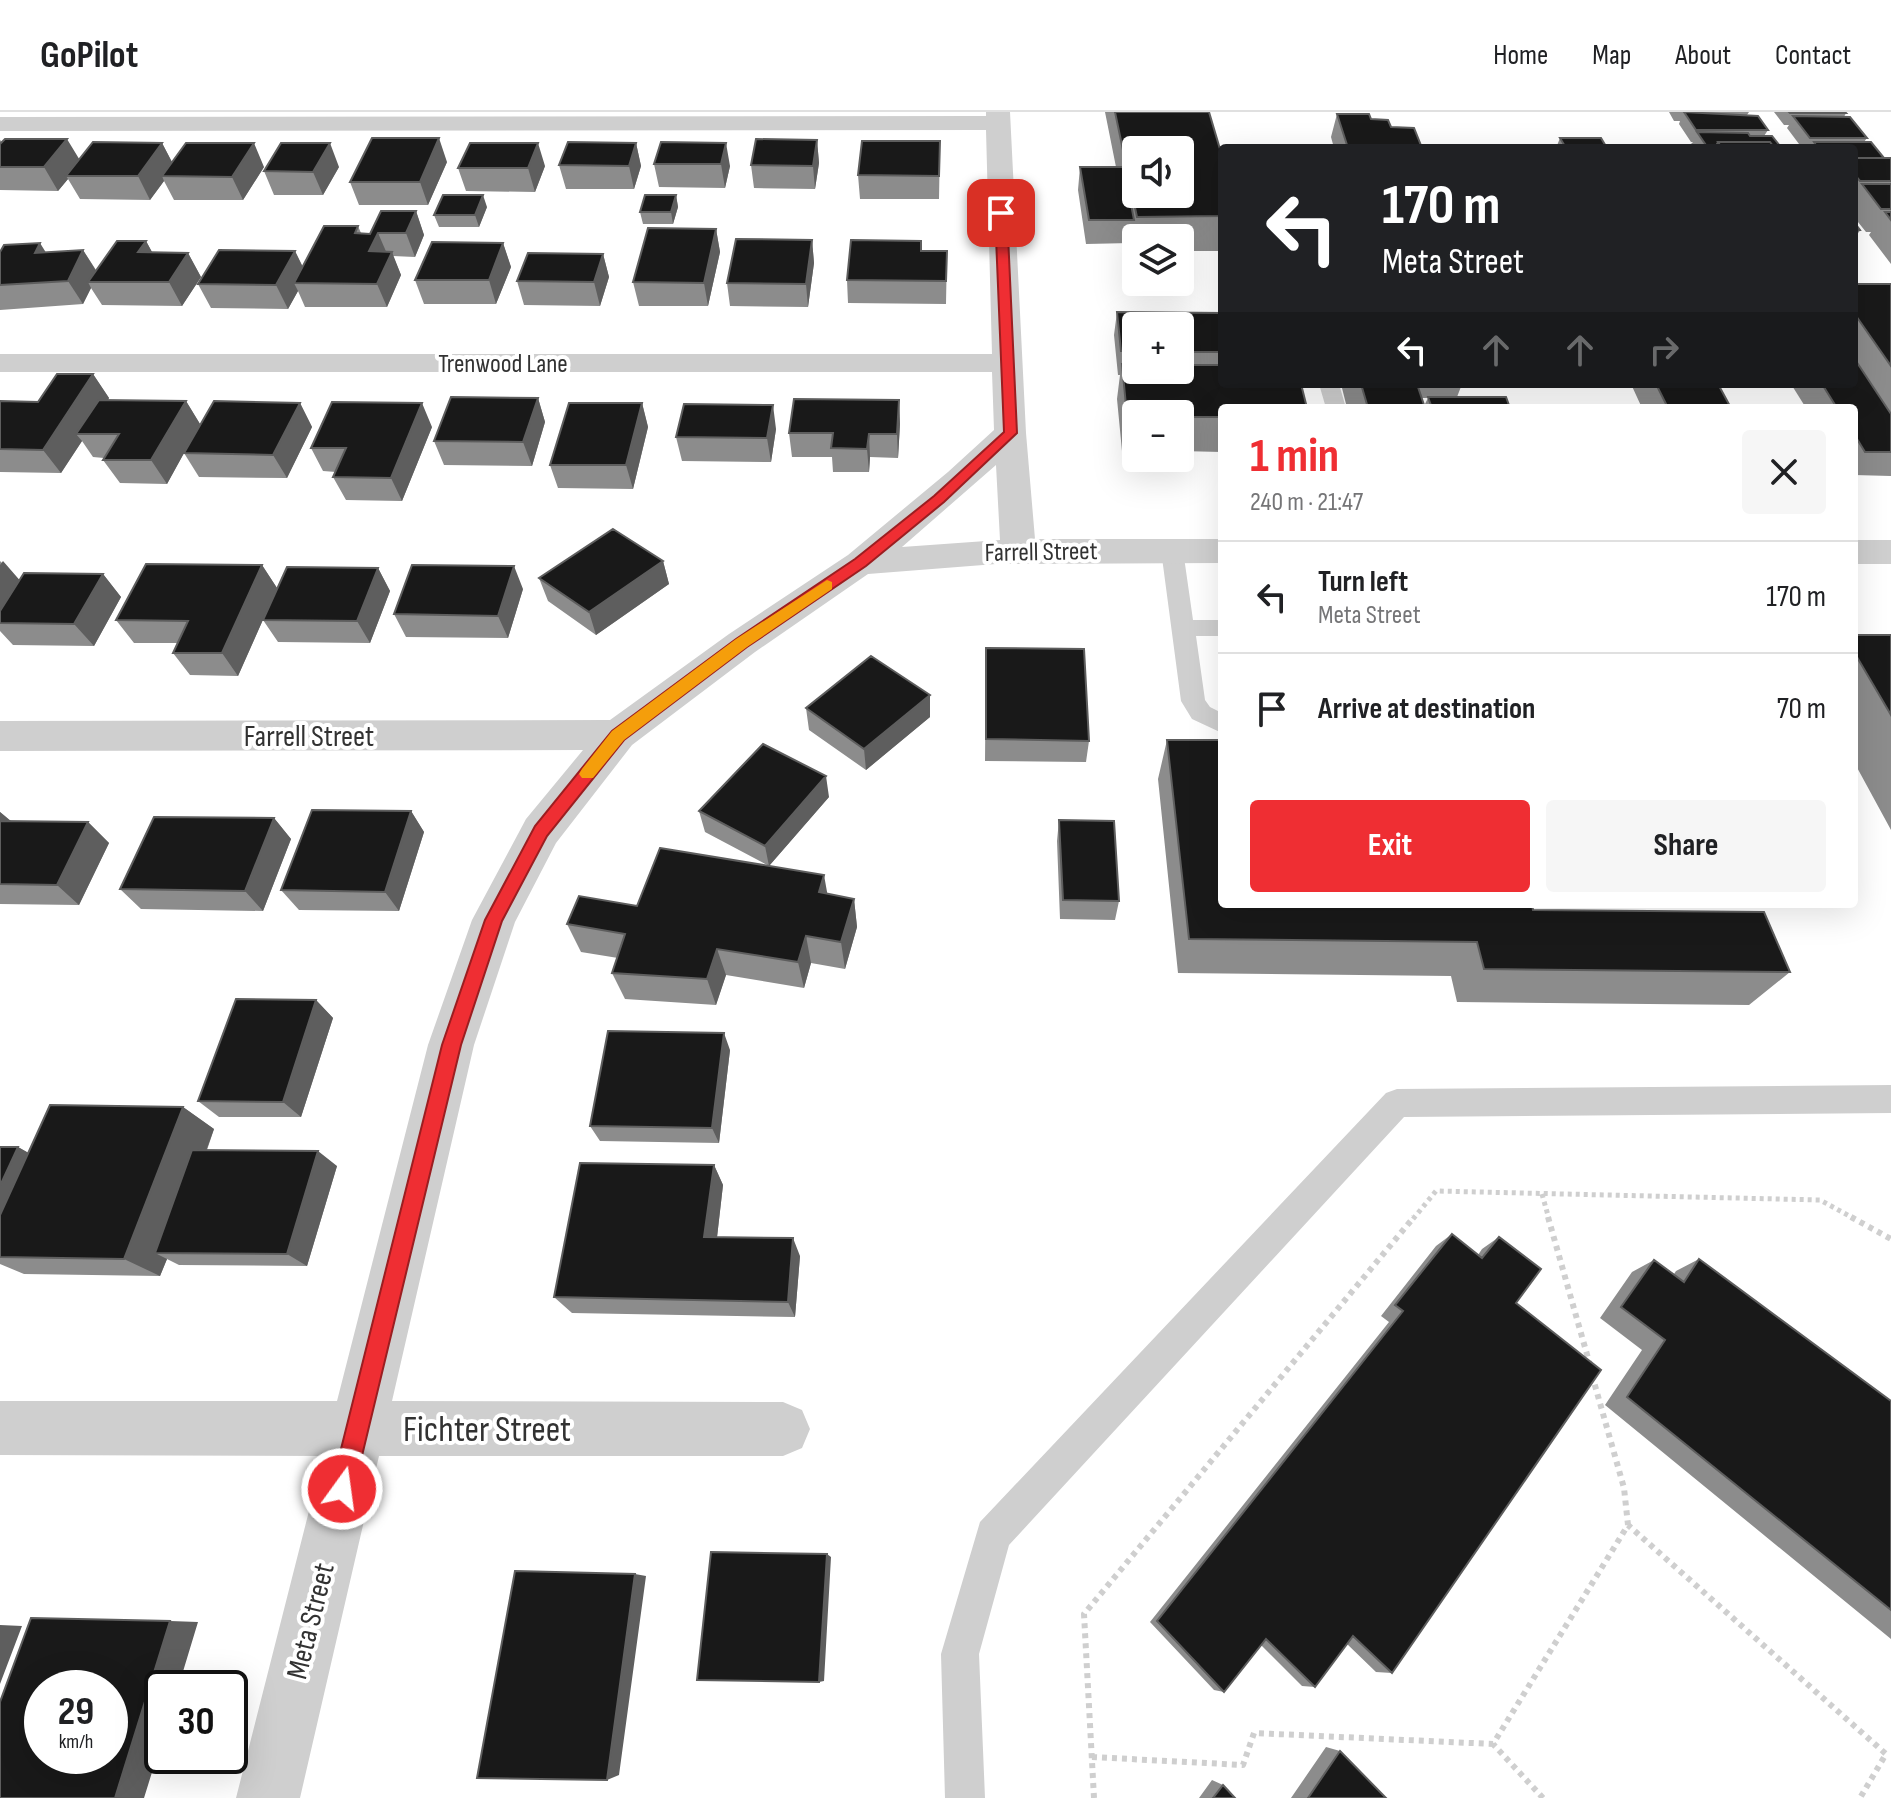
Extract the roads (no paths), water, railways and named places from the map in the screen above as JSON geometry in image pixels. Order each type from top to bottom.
[{"type":"street","points":[[0,124],[998,117],[1006,363],[1018,550]]},
{"type":"street","name":"Trenwood Lane","points":[[0,363],[1006,363]]},
{"type":"street","name":"Meta Street","points":[[268,1798],[451,1045],[494,920],[541,831],[618,735],[742,643],[860,563],[939,499],[1010,433]]},
{"type":"street","name":"Farrell Street","points":[[860,563],[940,553],[1018,550],[1218,551]]},
{"type":"street","points":[[1858,552],[1891,552]]},
{"type":"street","name":"Farrell Street","points":[[0,736],[618,735]]},
{"type":"street","name":"Fichter Street","points":[[0,1428],[783,1429]]},
{"type":"lane","points":[[1172,550],[1193,701],[1201,713],[1218,722]]},
{"type":"lane","points":[[1183,628],[1218,628]]},
{"type":"lane","points":[[965,1798],[960,1654],[993,1535],[1397,1103],[1891,1099]]}]
